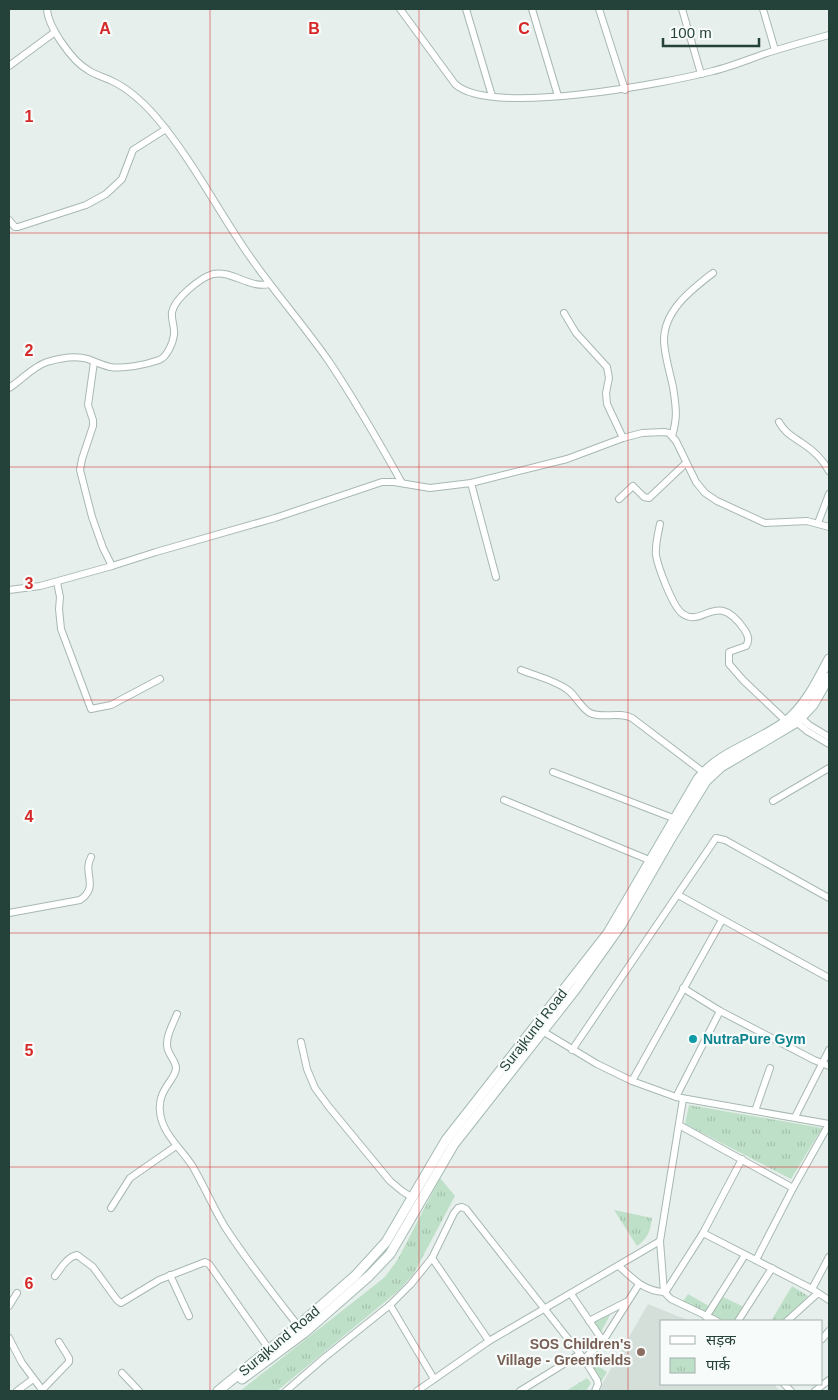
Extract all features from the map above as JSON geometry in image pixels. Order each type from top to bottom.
[{"type":"main road","name":"Surajkund Road","points":[[654,862],[673,818],[703,772],[718,760],[794,718],[829,658]]},
{"type":"main road","name":"Surajkund Road","points":[[227,1391],[272,1352],[369,1276],[390,1254],[454,1144],[608,933],[710,777],[727,763],[813,705],[829,677]]},
{"type":"main road","name":"Surajkund Road","points":[[301,1329],[374,1257],[394,1231],[446,1140],[539,1029]]},
{"type":"main road","name":"Surajkund Road","points":[[218,1391],[272,1352]]},
{"type":"street","points":[[47,9],[55,32],[79,63],[88,70],[114,82],[134,95],[146,105],[166,129],[269,284],[328,362],[371,429],[402,483]]},
{"type":"street","points":[[400,9],[455,84],[465,91],[492,96],[558,96],[625,90],[715,71],[775,50],[829,35]]},
{"type":"street","points":[[466,9],[492,96]]},
{"type":"street","points":[[532,9],[558,96]]},
{"type":"street","points":[[600,9],[625,90]]},
{"type":"street","points":[[682,9],[701,74]]},
{"type":"street","points":[[763,9],[775,50]]},
{"type":"street","points":[[9,66],[55,32]]},
{"type":"street","points":[[9,220],[17,228],[86,205],[103,196],[122,179],[134,148],[166,129]]},
{"type":"street","points":[[672,436],[676,423],[676,410],[665,349],[666,328],[672,313],[687,294],[713,273]]},
{"type":"street","points":[[9,388],[46,363],[70,358],[83,358],[109,367],[124,367],[163,358],[174,336],[172,319],[175,306],[190,288],[210,275],[220,274],[258,285],[269,284]]},
{"type":"street","points":[[564,313],[576,334],[607,367],[609,374],[606,393],[607,404],[624,438]]},
{"type":"street","points":[[94,362],[88,405],[94,423],[80,470],[92,518],[112,566]]},
{"type":"street","points":[[779,422],[787,434],[803,443],[815,453],[829,471]]},
{"type":"street","points":[[9,590],[57,582],[164,549],[275,518],[382,482],[430,488],[471,484],[567,459],[624,438],[650,432],[664,432],[672,436],[692,476],[705,493],[737,512],[765,523],[808,521],[829,526]]},
{"type":"street","points":[[619,499],[633,486],[644,497],[649,498],[686,463]]},
{"type":"street","points":[[471,484],[496,577]]},
{"type":"street","points":[[818,523],[829,494]]},
{"type":"street","points":[[660,524],[656,547],[657,560],[678,609],[688,616],[698,616],[719,610],[726,611],[733,616],[747,633],[748,640],[746,646],[729,652],[728,664],[742,680],[794,718],[829,737]]},
{"type":"street","points":[[57,582],[60,597],[61,630],[91,709],[111,705],[160,679]]},
{"type":"street","points":[[521,670],[563,687],[573,694],[589,712],[596,714],[622,714],[632,718],[703,772]]},
{"type":"street","points":[[794,718],[806,731],[829,744]]},
{"type":"street","points":[[773,801],[829,768]]},
{"type":"street","points":[[554,772],[673,818]]},
{"type":"street","points":[[504,800],[654,862]]},
{"type":"street","points":[[572,1050],[714,840],[718,838],[725,840],[829,898]]},
{"type":"street","points":[[9,913],[80,900],[86,896],[90,888],[88,866],[91,857]]},
{"type":"street","points":[[678,895],[829,978]]},
{"type":"street","points":[[632,1081],[722,920]]},
{"type":"street","points":[[683,988],[720,1011],[829,1066]]},
{"type":"street","points":[[714,1320],[670,1299],[664,1292],[660,1241],[680,1125],[679,1098],[720,1011]]},
{"type":"street","points":[[177,1014],[167,1046],[175,1064],[175,1071],[164,1090],[160,1103],[162,1122],[176,1146],[192,1166],[230,1234],[301,1329]]},
{"type":"street","points":[[539,1029],[572,1050],[632,1081],[679,1098],[829,1124],[756,1260]]},
{"type":"street","points":[[301,1042],[313,1084],[329,1107],[390,1181],[413,1198]]},
{"type":"street","points":[[795,1117],[829,1050]]},
{"type":"street","points":[[755,1111],[770,1068]]},
{"type":"street","points":[[680,1125],[793,1188]]},
{"type":"street","points":[[111,1208],[130,1178],[176,1146]]},
{"type":"street","points":[[664,1292],[703,1233],[742,1160]]},
{"type":"street","points":[[286,1391],[390,1305],[411,1284],[432,1258],[454,1213],[460,1207],[464,1208],[582,1357],[597,1380],[598,1384],[595,1391]]},
{"type":"street","points":[[703,1233],[829,1300]]},
{"type":"street","points":[[417,1391],[489,1342],[660,1241]]},
{"type":"street","points":[[55,1276],[67,1261],[76,1255],[93,1267],[121,1303],[159,1280],[202,1262],[208,1263],[272,1352]]},
{"type":"street","points":[[706,1317],[745,1255]]},
{"type":"street","points":[[788,1320],[815,1291],[829,1257]]},
{"type":"street","points":[[432,1258],[489,1342]]},
{"type":"street","points":[[619,1266],[639,1284],[650,1290],[664,1292]]},
{"type":"street","points":[[739,1320],[772,1268]]},
{"type":"street","points":[[170,1275],[189,1316]]},
{"type":"street","points":[[520,1391],[582,1357],[603,1341],[639,1284]]},
{"type":"street","points":[[9,1306],[17,1293]]},
{"type":"street","points":[[571,1294],[603,1341]]},
{"type":"street","points":[[589,1321],[627,1301]]},
{"type":"street","points":[[390,1305],[434,1379]]},
{"type":"street","points":[[9,1338],[33,1380],[42,1391],[69,1362],[69,1358],[59,1342]]},
{"type":"street","points":[[122,1373],[139,1391]]},
{"type":"street","points":[[17,1391],[33,1380]]},
{"type":"shaded area","name":"SOS Children's Village - Greenfields","points":[[648,1304],[688,1320],[660,1320],[660,1385],[775,1385],[780,1391],[598,1391]]},
{"type":"green space","points":[[689,1105],[822,1128],[791,1179],[685,1124]]},
{"type":"green space","points":[[440,1178],[455,1196],[413,1275],[398,1291],[277,1391],[240,1391],[385,1277],[398,1259]]},
{"type":"green space","points":[[614,1210],[652,1218],[648,1234],[637,1246]]},
{"type":"green space","points":[[792,1286],[813,1299],[787,1320],[772,1320]]},
{"type":"green space","points":[[688,1294],[714,1309],[721,1296],[744,1307],[737,1320],[722,1320],[682,1303]]},
{"type":"green space","points":[[612,1311],[600,1334],[591,1322]]},
{"type":"green space","points":[[592,1362],[607,1372],[601,1382],[591,1366]]},
{"type":"green space","points":[[587,1378],[591,1383],[586,1391],[566,1391]]},
{"type":"place","name":"NutraPure Gym","points":[[693,1039]]},
{"type":"place","name":"SOS Children's Village - Greenfields","points":[[641,1352]]}]
